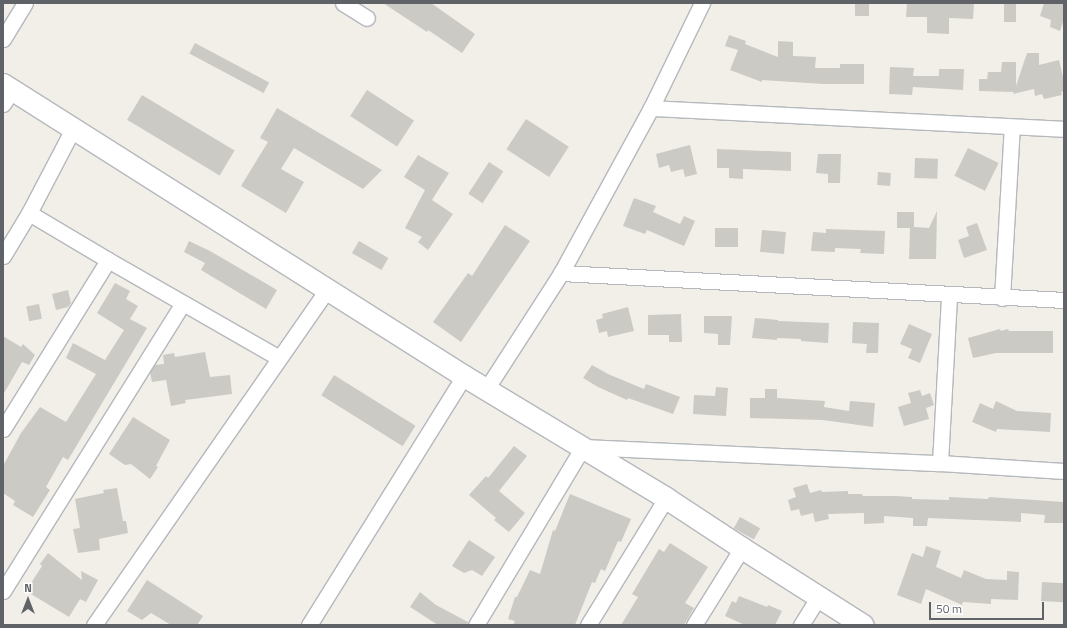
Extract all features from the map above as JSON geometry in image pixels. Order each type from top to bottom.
[{"type":"street","points":[[3,39],[25,3]]},
{"type":"street","points":[[343,3],[367,18]]},
{"type":"street","points":[[488,388],[560,273],[651,108],[702,3]]},
{"type":"street","points":[[6,93],[74,128],[464,376],[488,388],[666,498],[863,625]]},
{"type":"street","points":[[651,108],[1064,129]]},
{"type":"street","points":[[1002,298],[1012,127]]},
{"type":"street","points":[[3,256],[29,213],[74,128]]},
{"type":"street","points":[[29,213],[182,304],[279,358]]},
{"type":"street","points":[[3,430],[108,260]]},
{"type":"street","points":[[560,273],[1002,298],[1064,300]]},
{"type":"street","points":[[97,624],[327,290]]},
{"type":"street","points":[[940,463],[949,295]]},
{"type":"street","points":[[3,591],[182,304]]},
{"type":"street","points":[[309,625],[464,376]]},
{"type":"street","points":[[583,447],[940,463],[1064,471]]},
{"type":"street","points":[[476,625],[583,447]]},
{"type":"street","points":[[588,625],[666,498]]},
{"type":"street","points":[[694,625],[742,548]]},
{"type":"street","points":[[801,625],[819,596]]},
{"type":"building","points":[[383,3],[431,3],[475,34],[462,53],[428,30],[427,32]]},
{"type":"building","points":[[855,3],[869,3],[869,16],[855,16]]},
{"type":"building","points":[[907,3],[974,3],[973,19],[949,18],[949,34],[927,33],[927,17],[906,17]]},
{"type":"building","points":[[1004,3],[1016,3],[1016,22],[1004,22]]},
{"type":"building","points":[[1044,3],[1064,3],[1064,19],[1060,31],[1050,27],[1051,20],[1040,16]]},
{"type":"building","points":[[729,35],[746,41],[745,44],[778,57],[778,41],[793,42],[793,56],[816,57],[815,68],[840,68],[840,64],[864,64],[864,84],[823,84],[762,80],[762,82],[730,70],[738,50],[725,46]]},
{"type":"building","points":[[195,43],[269,82],[264,93],[189,54]]},
{"type":"building","points":[[1027,53],[1039,53],[1039,65],[1059,60],[1064,81],[1064,91],[1061,92],[1062,95],[1044,99],[1042,94],[1035,96],[1034,89],[1013,94],[1014,92],[979,91],[979,79],[987,79],[988,72],[1001,72],[1002,62],[1016,62],[1016,86]]},
{"type":"building","points":[[890,67],[914,68],[913,76],[939,76],[939,69],[964,69],[963,90],[913,87],[912,95],[889,94]]},
{"type":"building","points":[[367,90],[414,120],[397,146],[350,116]]},
{"type":"building","points":[[142,95],[235,151],[220,175],[127,120]]},
{"type":"building","points":[[277,108],[382,170],[363,189],[294,148],[281,169],[304,182],[286,213],[241,186],[268,142],[260,138]]},
{"type":"building","points":[[526,119],[569,147],[549,177],[506,149]]},
{"type":"building","points":[[690,145],[697,174],[685,177],[683,169],[671,172],[669,165],[659,168],[656,154]]},
{"type":"building","points":[[968,148],[999,163],[985,191],[954,176]]},
{"type":"building","points":[[717,149],[791,152],[791,171],[743,169],[743,179],[729,178],[729,168],[717,168]]},
{"type":"building","points":[[818,154],[841,154],[840,183],[828,183],[828,174],[816,173]]},
{"type":"building","points":[[418,155],[449,173],[432,200],[453,214],[428,250],[418,242],[422,237],[405,228],[425,190],[404,177]]},
{"type":"building","points":[[915,158],[938,159],[937,179],[914,178]]},
{"type":"building","points":[[489,162],[503,171],[483,203],[468,194]]},
{"type":"building","points":[[878,172],[891,173],[890,186],[877,185]]},
{"type":"building","points":[[634,198],[656,206],[653,212],[680,224],[684,216],[695,221],[684,246],[647,230],[645,234],[623,226]]},
{"type":"building","points":[[937,211],[936,259],[909,259],[910,228],[897,228],[897,212],[914,212],[914,227],[929,228]]},
{"type":"building","points":[[977,223],[987,250],[964,258],[958,240],[969,236],[966,227]]},
{"type":"building","points":[[505,225],[530,241],[461,342],[433,322],[468,273],[472,276]]},
{"type":"building","points":[[715,228],[738,228],[738,247],[715,247]]},
{"type":"building","points":[[826,229],[885,231],[884,254],[860,253],[861,249],[835,248],[835,252],[811,251],[813,232],[826,233]]},
{"type":"building","points":[[762,230],[786,232],[784,254],[760,252]]},
{"type":"building","points":[[189,241],[210,251],[277,290],[266,309],[201,270],[205,263],[184,252]]},
{"type":"building","points":[[359,241],[388,258],[381,270],[352,253]]},
{"type":"building","points":[[115,283],[130,291],[126,299],[138,306],[130,319],[147,328],[68,460],[63,457],[46,487],[50,490],[33,517],[13,505],[15,501],[3,493],[3,466],[21,433],[40,407],[66,422],[96,374],[66,358],[73,343],[105,360],[124,330],[97,313]]},
{"type":"building","points":[[68,290],[71,303],[68,307],[56,310],[52,294]]},
{"type":"building","points":[[39,304],[42,319],[29,321],[26,306]]},
{"type":"building","points":[[628,307],[634,331],[608,337],[607,331],[599,333],[596,320],[603,318],[602,314]]},
{"type":"building","points":[[681,314],[682,342],[669,342],[669,335],[648,335],[648,315]]},
{"type":"building","points":[[704,316],[732,316],[730,345],[718,345],[718,334],[704,333]]},
{"type":"building","points":[[755,318],[778,321],[829,323],[828,343],[801,341],[801,339],[777,338],[777,340],[752,338]]},
{"type":"building","points":[[853,322],[879,323],[878,353],[866,353],[867,344],[852,343]]},
{"type":"building","points":[[909,324],[932,334],[920,363],[908,358],[912,349],[900,344]]},
{"type":"building","points":[[1000,329],[1001,331],[1008,329],[1009,331],[1053,331],[1053,353],[996,353],[973,358],[968,338]]},
{"type":"building","points":[[3,336],[21,347],[23,344],[35,355],[29,365],[22,362],[3,395]]},
{"type":"building","points":[[205,352],[210,377],[230,375],[232,394],[185,400],[186,403],[171,406],[166,380],[152,382],[150,372],[154,365],[164,364],[163,355],[174,353],[175,357]]},
{"type":"building","points":[[592,365],[608,374],[644,389],[646,384],[680,397],[673,414],[628,398],[627,400],[598,387],[583,378]]},
{"type":"building","points":[[334,375],[415,426],[403,446],[321,395]]},
{"type":"building","points":[[716,387],[728,388],[726,416],[693,414],[694,395],[715,396]]},
{"type":"building","points":[[765,389],[777,389],[777,398],[825,401],[824,407],[849,411],[850,401],[875,403],[873,427],[823,420],[750,418],[750,398],[765,398]]},
{"type":"building","points":[[920,390],[922,396],[930,393],[934,405],[926,408],[929,419],[904,426],[898,407],[911,403],[908,393]]},
{"type":"building","points":[[996,401],[1017,411],[1051,413],[1050,432],[997,429],[996,432],[972,422],[980,403],[993,409]]},
{"type":"building","points":[[133,417],[170,440],[156,466],[158,467],[150,479],[131,464],[125,465],[109,454]]},
{"type":"building","points":[[514,446],[527,456],[499,491],[525,513],[509,532],[494,520],[496,518],[469,495],[486,476],[488,478]]},
{"type":"building","points":[[807,484],[810,493],[821,490],[822,492],[848,491],[848,494],[862,494],[863,496],[912,497],[912,499],[949,500],[949,497],[988,499],[989,497],[1064,502],[1064,523],[1044,523],[1045,515],[1021,513],[1021,522],[928,518],[927,526],[913,526],[913,518],[884,516],[884,523],[864,524],[864,513],[828,514],[829,519],[815,522],[813,513],[801,516],[799,509],[791,511],[788,500],[796,497],[793,488]]},
{"type":"building","points":[[117,488],[123,521],[126,521],[128,533],[99,539],[100,550],[78,553],[73,529],[80,528],[75,499],[104,493],[103,490]]},
{"type":"building","points":[[570,494],[631,519],[621,542],[618,541],[605,571],[601,569],[595,583],[592,582],[575,625],[513,625],[515,621],[508,619],[515,597],[517,597],[530,570],[540,574],[553,530],[555,531]]},
{"type":"building","points":[[740,517],[760,528],[754,540],[734,528]]},
{"type":"building","points":[[469,540],[495,557],[482,576],[472,570],[464,573],[452,566]]},
{"type":"building","points":[[670,543],[708,567],[685,603],[694,608],[684,625],[621,625],[638,597],[632,594],[659,549],[664,552]]},
{"type":"building","points":[[926,546],[941,551],[936,567],[961,578],[964,570],[986,579],[1007,580],[1007,571],[1019,572],[1018,600],[991,599],[991,604],[963,602],[962,605],[926,589],[921,604],[897,595],[912,553],[923,557]]},
{"type":"building","points":[[48,553],[82,580],[81,571],[98,580],[86,602],[80,599],[69,617],[26,591],[42,566],[40,564]]},
{"type":"building","points":[[147,580],[203,616],[197,625],[171,625],[151,613],[142,620],[127,611]]},
{"type":"building","points":[[1042,582],[1064,583],[1063,602],[1041,601]]},
{"type":"building","points":[[420,592],[436,605],[468,622],[467,625],[438,625],[410,607]]},
{"type":"building","points":[[739,596],[782,611],[775,625],[745,625],[725,616],[732,601],[736,603]]}]
